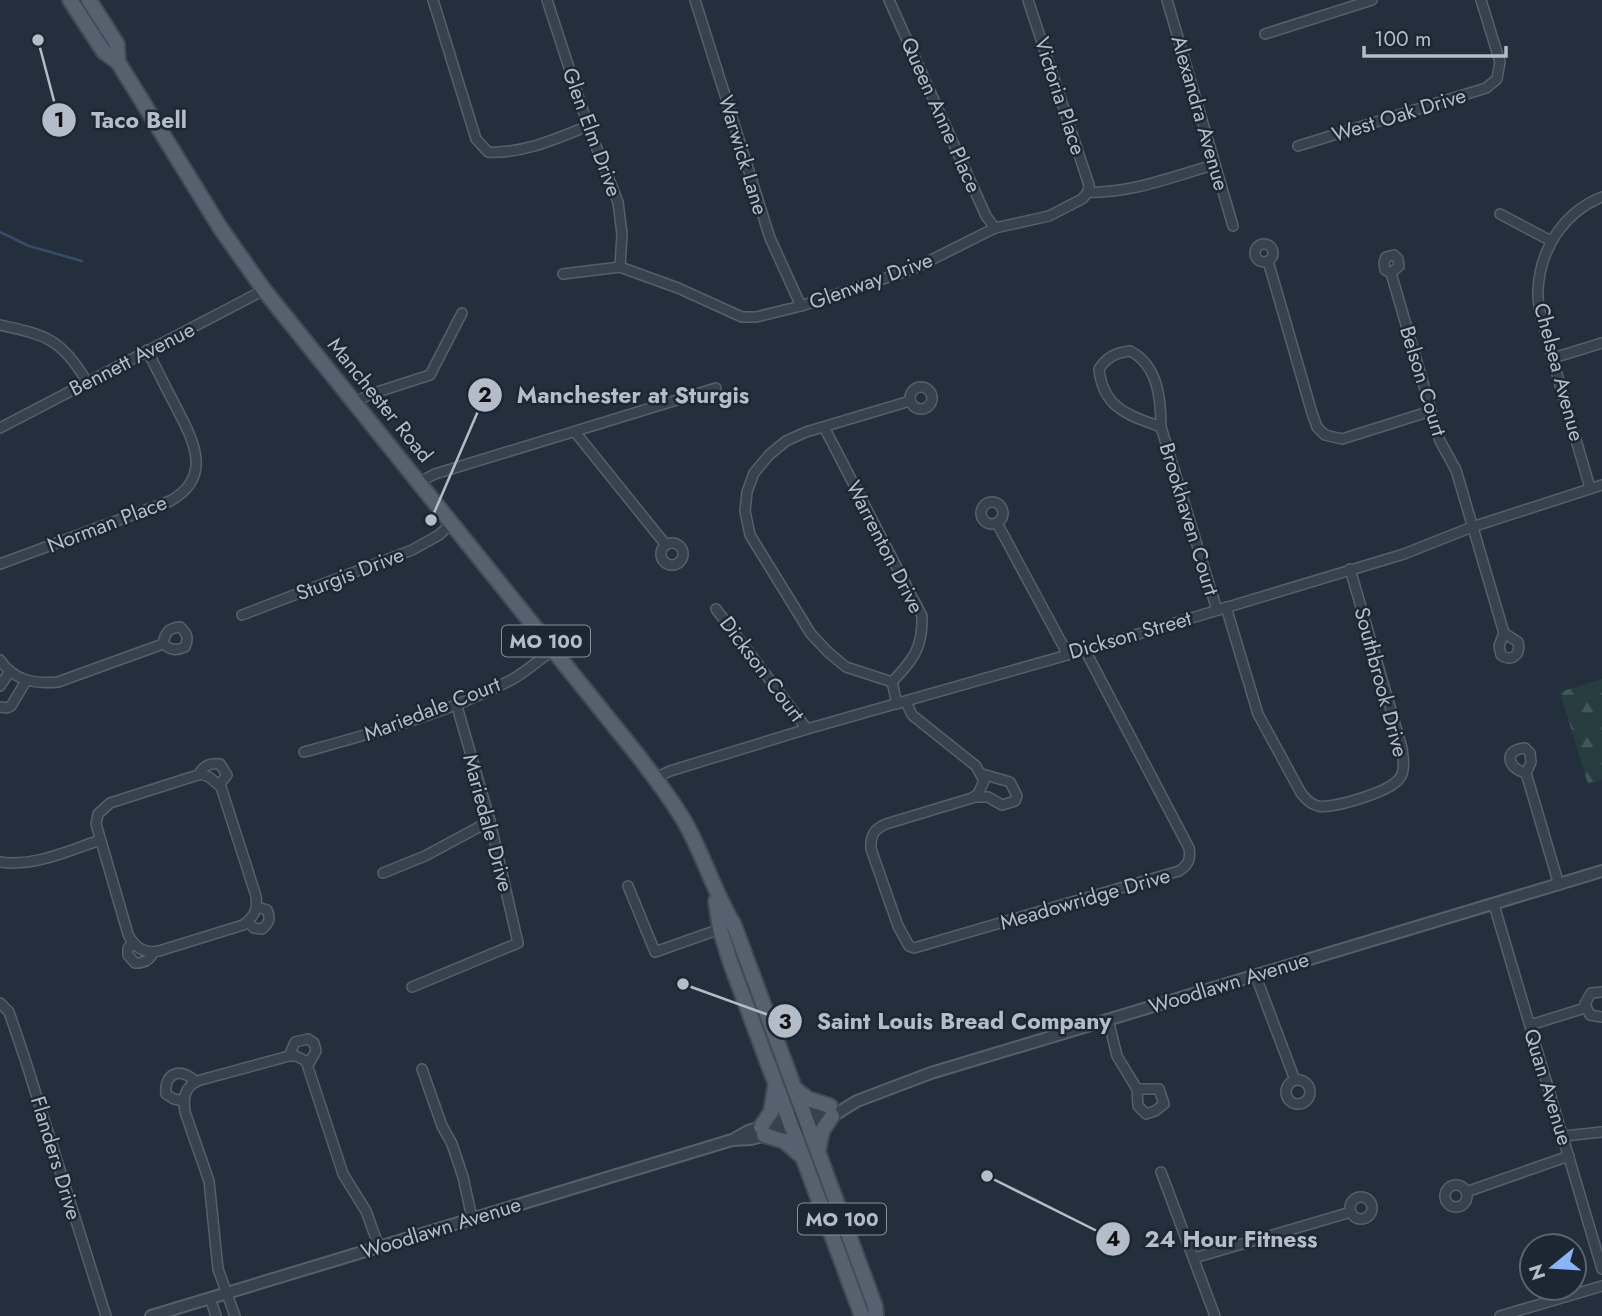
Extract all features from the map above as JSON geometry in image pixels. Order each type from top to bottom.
[{"type":"main road","name":"Manchester Road","points":[[70,0],[104,52],[118,62],[221,229],[264,290],[655,778],[687,827],[715,893],[734,925],[875,1306],[876,1316]]},
{"type":"main road","name":"Manchester Road","points":[[89,0],[117,44],[118,62]]},
{"type":"main road","name":"Manchester Road","points":[[715,893],[720,929],[862,1316]]},
{"type":"main road","points":[[775,1083],[771,1112],[762,1131],[784,1141],[802,1156]]},
{"type":"main road","points":[[793,1088],[831,1111],[822,1130],[817,1152]]},
{"type":"street","points":[[433,0],[476,139],[488,152],[505,153],[525,149],[587,126]]},
{"type":"street","name":"Glen Elm Drive","points":[[547,0],[587,126],[618,202],[622,233],[620,267]]},
{"type":"street","name":"Warwick Lane","points":[[695,0],[769,238],[801,306]]},
{"type":"street","name":"Queen Anne Place","points":[[889,0],[986,216],[995,228]]},
{"type":"street","name":"Victoria Place","points":[[1028,0],[1089,185],[1088,192]]},
{"type":"street","name":"Alexandra Avenue","points":[[1167,0],[1233,226]]},
{"type":"street","points":[[1265,34],[1372,0]]},
{"type":"street","name":"West Oak Drive","points":[[1298,146],[1486,88],[1497,79],[1500,62],[1481,0]]},
{"type":"street","name":"Glenway Drive","points":[[563,274],[620,267],[678,288],[742,317],[756,317],[801,306],[913,269],[995,228],[1049,216],[1082,199],[1088,192],[1103,193],[1131,188],[1214,165]]},
{"type":"street","name":"Chelsea Avenue","points":[[1590,488],[1553,358],[1538,291],[1543,262],[1551,241],[1561,226],[1578,211],[1602,197]]},
{"type":"street","points":[[1500,214],[1551,241]]},
{"type":"street","points":[[1268,261],[1312,413],[1317,427],[1325,435],[1342,439],[1431,411]]},
{"type":"street","name":"Belson Court","points":[[1391,272],[1440,440],[1457,470],[1504,633]]},
{"type":"street","name":"Bennett Avenue","points":[[0,428],[264,290]]},
{"type":"street","points":[[355,403],[368,395],[430,375],[462,313]]},
{"type":"street","points":[[0,325],[37,333],[58,344],[78,365],[87,382]]},
{"type":"street","points":[[1553,358],[1602,343]]},
{"type":"street","name":"Norman Place","points":[[0,564],[170,501],[188,487],[197,462],[195,443],[147,350]]},
{"type":"street","name":"Brookhaven Court","points":[[1161,427],[1134,416],[1116,406],[1107,397],[1100,383],[1099,369],[1106,359],[1117,352],[1130,351],[1140,356],[1151,368],[1161,406],[1161,427],[1258,714],[1301,793],[1310,804],[1320,807],[1387,790]]},
{"type":"street","points":[[419,482],[435,474],[716,388]]},
{"type":"street","points":[[910,401],[786,441],[769,454],[754,473],[747,492],[745,511],[750,535],[811,634],[846,667],[892,682],[901,703],[912,715],[976,766],[982,774],[983,787],[975,797]]},
{"type":"street","name":"Warrenton Drive","points":[[824,427],[922,617],[923,636],[917,652],[892,682]]},
{"type":"street","points":[[575,432],[666,545]]},
{"type":"street","name":"Dickson Street","points":[[655,778],[807,729],[1085,650],[1404,554],[1472,527],[1602,485]]},
{"type":"street","name":"Sturgis Drive","points":[[242,615],[412,550],[433,539],[452,523]]},
{"type":"street","points":[[998,523],[1067,653]]},
{"type":"street","name":"Southbrook Drive","points":[[1350,569],[1402,748],[1404,767],[1401,778],[1387,790]]},
{"type":"street","name":"Dickson Court","points":[[716,610],[807,729]]},
{"type":"street","points":[[0,660],[10,671],[26,681],[58,682],[163,644]]},
{"type":"street","name":"Mariedale Court","points":[[304,752],[376,733],[456,704],[514,678],[553,650]]},
{"type":"street","name":"Meadowridge Drive","points":[[975,797],[886,824],[874,832],[870,840],[898,926],[909,946],[924,946],[1179,871],[1187,865],[1191,856],[1189,848],[1085,650]]},
{"type":"street","points":[[0,686],[10,671]]},
{"type":"street","points":[[0,707],[3,709],[11,706],[26,681]]},
{"type":"street","name":"Mariedale Drive","points":[[412,987],[518,943],[490,821],[456,704]]},
{"type":"street","points":[[204,776],[206,766],[212,763],[220,764],[227,775],[219,785]]},
{"type":"street","points":[[1527,773],[1559,885]]},
{"type":"street","points":[[975,797],[988,797],[1002,805],[1014,802],[1017,796],[1010,782],[982,774]]},
{"type":"street","points":[[204,776],[219,785],[256,896],[253,915],[237,927],[153,952],[144,951],[133,942],[100,840],[96,824],[103,807],[117,800],[204,776]]},
{"type":"street","points":[[383,873],[425,856],[490,821]]},
{"type":"street","points":[[0,862],[18,864],[36,861],[100,840]]},
{"type":"street","name":"Woodlawn Avenue","points":[[151,1316],[732,1140],[751,1139],[762,1131],[831,1111],[920,1076],[1602,871]]},
{"type":"street","points":[[628,886],[655,952],[720,929]]},
{"type":"street","name":"Quan Avenue","points":[[1494,905],[1602,1269]]},
{"type":"street","points":[[133,942],[128,948],[128,955],[135,963],[143,963],[153,952]]},
{"type":"street","points":[[1255,974],[1295,1080]]},
{"type":"street","points":[[1602,992],[1588,996],[1586,1009],[1590,1015],[1602,1017]]},
{"type":"street","name":"Flanders Drive","points":[[0,1003],[9,1012],[25,1059],[106,1316]]},
{"type":"street","points":[[1530,1025],[1586,1009]]},
{"type":"street","points":[[1108,1019],[1117,1056],[1137,1089]]},
{"type":"street","points":[[289,1056],[295,1042],[308,1039],[314,1043],[316,1051],[308,1065]]},
{"type":"street","points":[[235,1316],[218,1269],[209,1181],[185,1112],[184,1101],[188,1088],[196,1082],[289,1056],[306,1061],[343,1174],[366,1211],[379,1247]]},
{"type":"street","points":[[422,1069],[442,1126],[456,1155],[469,1198],[472,1219]]},
{"type":"street","points":[[184,1101],[166,1094],[165,1084],[175,1074],[184,1074],[196,1082]]},
{"type":"street","points":[[1564,1136],[1602,1132]]},
{"type":"street","points":[[1466,1192],[1569,1156]]},
{"type":"street","points":[[1161,1172],[1214,1316]]},
{"type":"street","points":[[1194,1258],[1350,1212]]},
{"type":"street","points":[[1500,1316],[1602,1286]]},
{"type":"street","points":[[210,1298],[216,1316]]},
{"type":"green space","points":[[1602,679],[1602,780],[1588,784],[1560,692]]},
{"type":"waterway","points":[[0,232],[29,246],[82,261]]},
{"type":"place","name":"Taco Bell","points":[[38,40]]},
{"type":"place","name":"Manchester at Sturgis","points":[[431,520]]},
{"type":"place","name":"Saint Louis Bread Company","points":[[683,984]]},
{"type":"place","name":"24 Hour Fitness","points":[[987,1176]]}]
